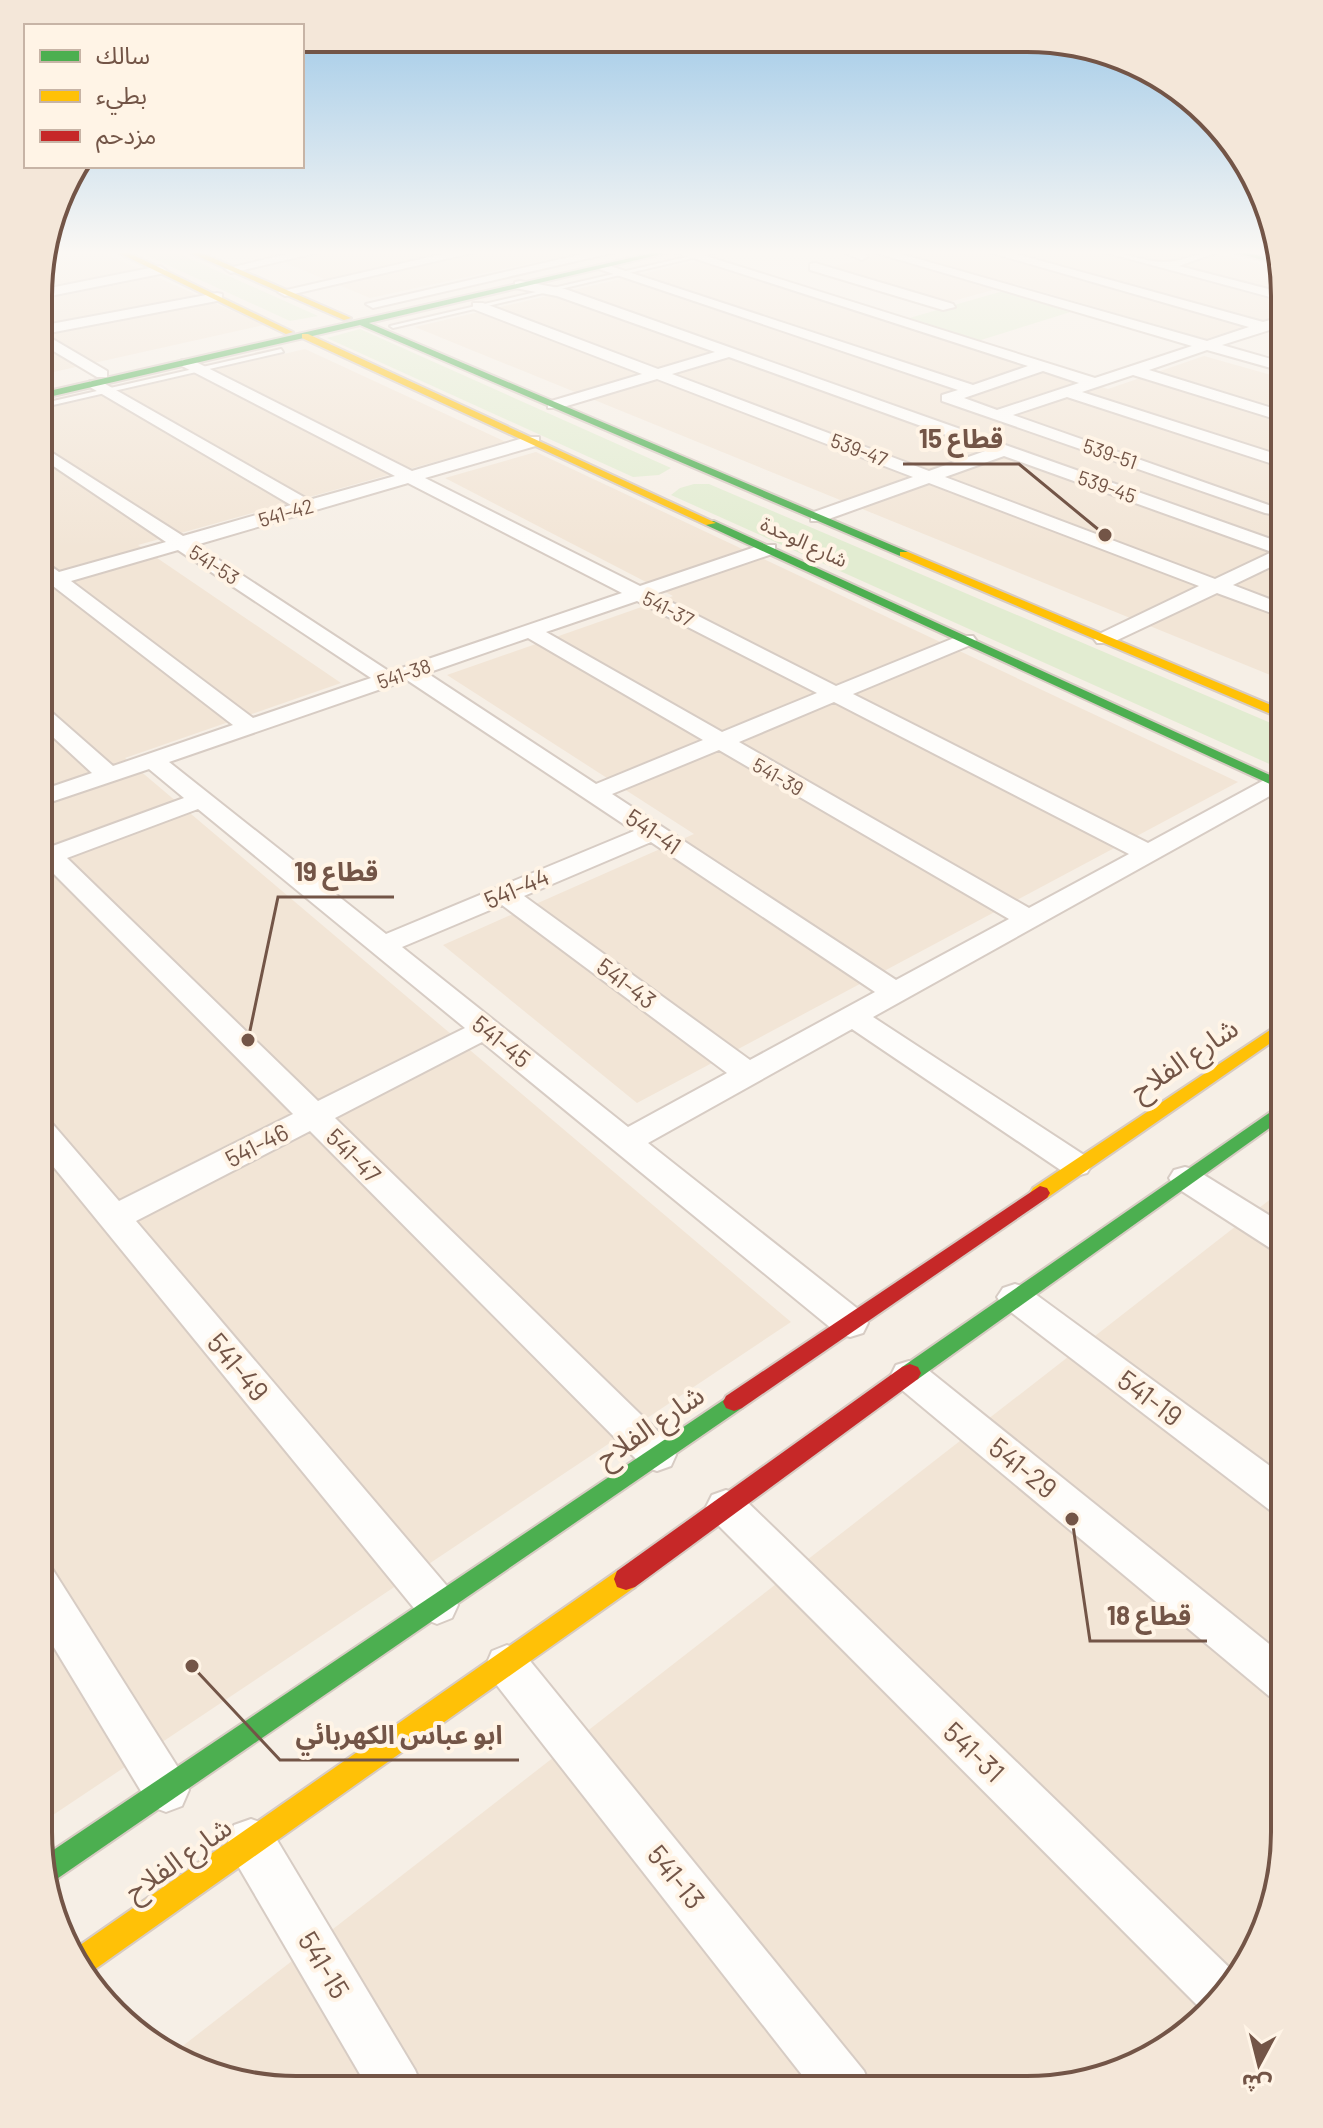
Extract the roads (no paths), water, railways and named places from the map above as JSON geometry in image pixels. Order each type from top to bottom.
[{"type":"street","points":[[62,350],[101,383],[307,507]]},
{"type":"street","points":[[52,387],[101,383],[232,350]]},
{"type":"street","points":[[52,393],[193,366],[244,350]]},
{"type":"street","name":"شارع الوحدة","points":[[333,350],[1271,780]]},
{"type":"street","name":"شارع الوحدة","points":[[425,350],[1271,710]]},
{"type":"street","name":"539-47","points":[[595,350],[1271,607]]},
{"type":"street","name":"539-45","points":[[725,350],[1271,547]]},
{"type":"street","points":[[854,350],[974,390]]},
{"type":"street","points":[[993,350],[1096,383]]},
{"type":"street","points":[[997,415],[1195,350]]},
{"type":"street","points":[[1223,350],[1271,364]]},
{"type":"street","points":[[554,405],[730,352]]},
{"type":"street","name":"541-37","points":[[193,366],[1149,854]]},
{"type":"street","points":[[903,414],[1044,366]]},
{"type":"street","points":[[1133,370],[1271,413]]},
{"type":"street","points":[[1067,392],[1271,458]]},
{"type":"street","name":"539-51","points":[[937,402],[997,415],[1271,504]]},
{"type":"street","name":"541-42","points":[[52,575],[181,543],[533,441]]},
{"type":"street","points":[[817,517],[1004,450]]},
{"type":"street","name":"541-53","points":[[52,458],[181,543],[399,676]]},
{"type":"street","points":[[643,492],[710,471]]},
{"type":"street","points":[[1225,529],[1271,509]]},
{"type":"street","name":"541-38","points":[[52,795],[768,549]]},
{"type":"street","points":[[1104,639],[1271,559]]},
{"type":"street","points":[[52,581],[250,727]]},
{"type":"street","name":"541-39","points":[[530,631],[717,742],[1029,919]]},
{"type":"street","points":[[594,793],[966,640]]},
{"type":"street","name":"541-41","points":[[399,676],[594,793],[896,993]]},
{"type":"street","points":[[52,725],[109,775]]},
{"type":"street","name":"541-45","points":[[152,760],[850,1323]]},
{"type":"street","points":[[625,1142],[1029,919],[1271,790]]},
{"type":"street","points":[[52,855],[200,800]]},
{"type":"street","name":"541-44","points":[[381,946],[653,832]]},
{"type":"street","name":"541-47","points":[[52,866],[314,1117],[657,1455]]},
{"type":"street","name":"541-43","points":[[505,894],[748,1074]]},
{"type":"street","points":[[853,1017],[1076,1165]]},
{"type":"street","name":"541-46","points":[[114,1218],[485,1029]]},
{"type":"street","name":"شارع الفلاح","points":[[54,1866],[1271,1035]]},
{"type":"street","name":"شارع الفلاح","points":[[87,1958],[507,1665],[1015,1297],[1270,1118]]},
{"type":"street","name":"541-49","points":[[52,1152],[114,1218],[437,1605]]},
{"type":"street","points":[[1185,1178],[1270,1232]]},
{"type":"street","name":"541-19","points":[[1015,1297],[1270,1488]]},
{"type":"street","name":"541-29","points":[[909,1375],[1270,1671]]},
{"type":"street","name":"541-31","points":[[726,1507],[1214,1988]]},
{"type":"street","points":[[52,1606],[166,1790]]},
{"type":"street","name":"541-13","points":[[507,1665],[836,2076]]},
{"type":"street","name":"541-15","points":[[251,1842],[390,2076]]},
{"type":"lane","points":[[193,366],[281,351]]},
{"type":"lane","points":[[52,401],[101,383]]},
{"type":"place","name":"قطاع 15","points":[[1105,535]]},
{"type":"place","name":"قطاع 19","points":[[248,1040]]},
{"type":"place","name":"قطاع 18","points":[[1072,1519]]},
{"type":"place","name":"ابو عباس الكهربائي","points":[[192,1666]]}]
